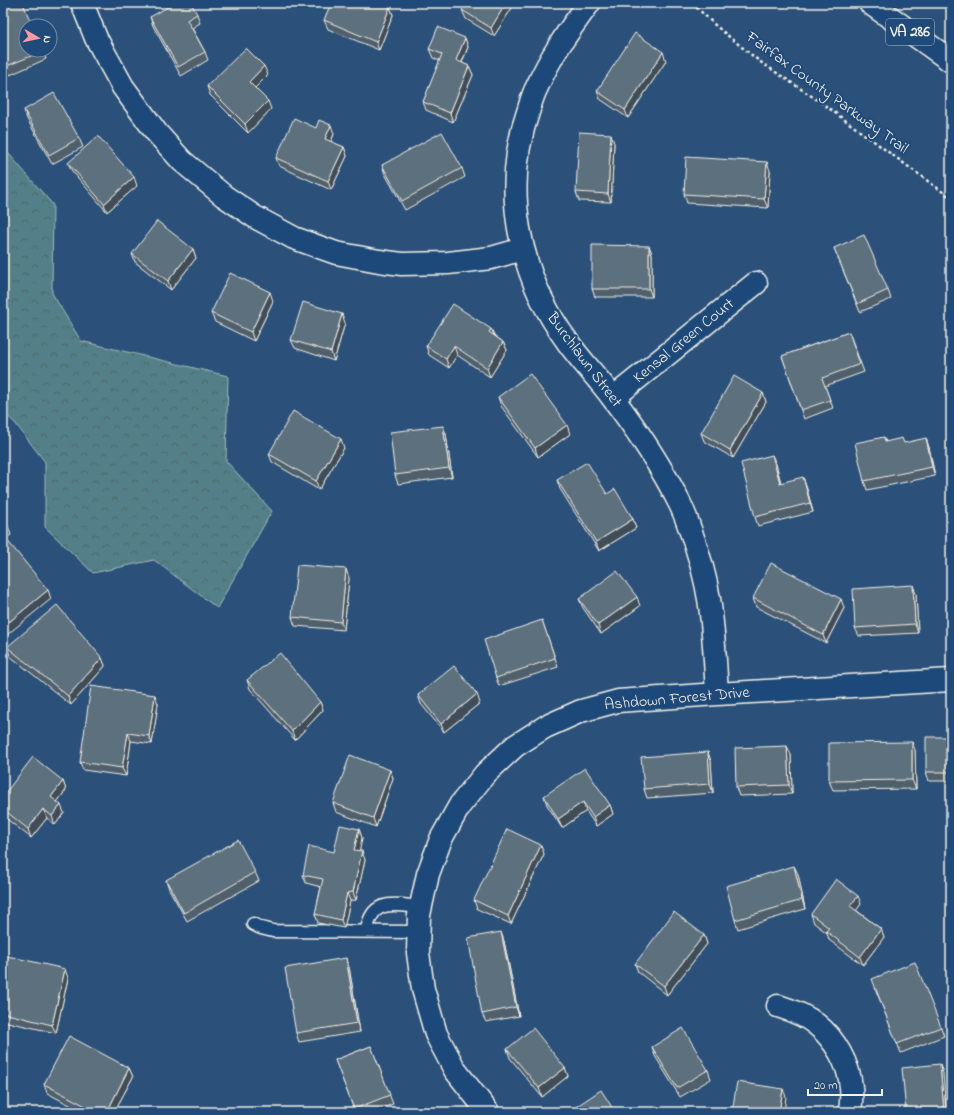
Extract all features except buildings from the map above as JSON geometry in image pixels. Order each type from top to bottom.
[{"type":"main road","points":[[82,3],[96,38],[123,87],[156,132],[182,161],[224,196],[255,217],[294,238],[336,253],[402,264],[448,264],[491,258],[523,249]]},
{"type":"main road","name":"Burchlawn Street","points":[[589,3],[556,50],[536,88],[524,123],[517,158],[515,198],[520,237],[533,281],[546,310],[567,341],[613,398],[659,464],[681,506],[698,551],[709,598],[716,694]]},
{"type":"main road","name":"VA 286","points":[[870,3],[951,61]]},
{"type":"main road","name":"Kensal Green Court","points":[[613,398],[756,283]]},
{"type":"main road","name":"Ashdown Forest Drive","points":[[488,1112],[455,1070],[436,1034],[423,989],[418,953],[419,915],[428,874],[438,846],[460,806],[485,774],[516,746],[545,727],[581,711],[618,701],[951,680]]},
{"type":"main road","points":[[778,1006],[794,1011],[816,1024],[834,1042],[846,1065],[851,1088],[850,1112]]},
{"type":"lane","points":[[367,931],[368,923],[372,915],[379,908],[385,905],[421,908]]},
{"type":"lane","points":[[253,924],[273,932],[419,932]]},
{"type":"path","name":"Fairfax County Parkway Trail","points":[[692,3],[716,26],[759,61],[819,101],[951,198]]},
{"type":"green space","points":[[3,147],[53,205],[52,293],[81,341],[228,376],[226,461],[272,511],[217,608],[154,560],[93,573],[45,527],[45,462],[15,423],[3,412]]}]
